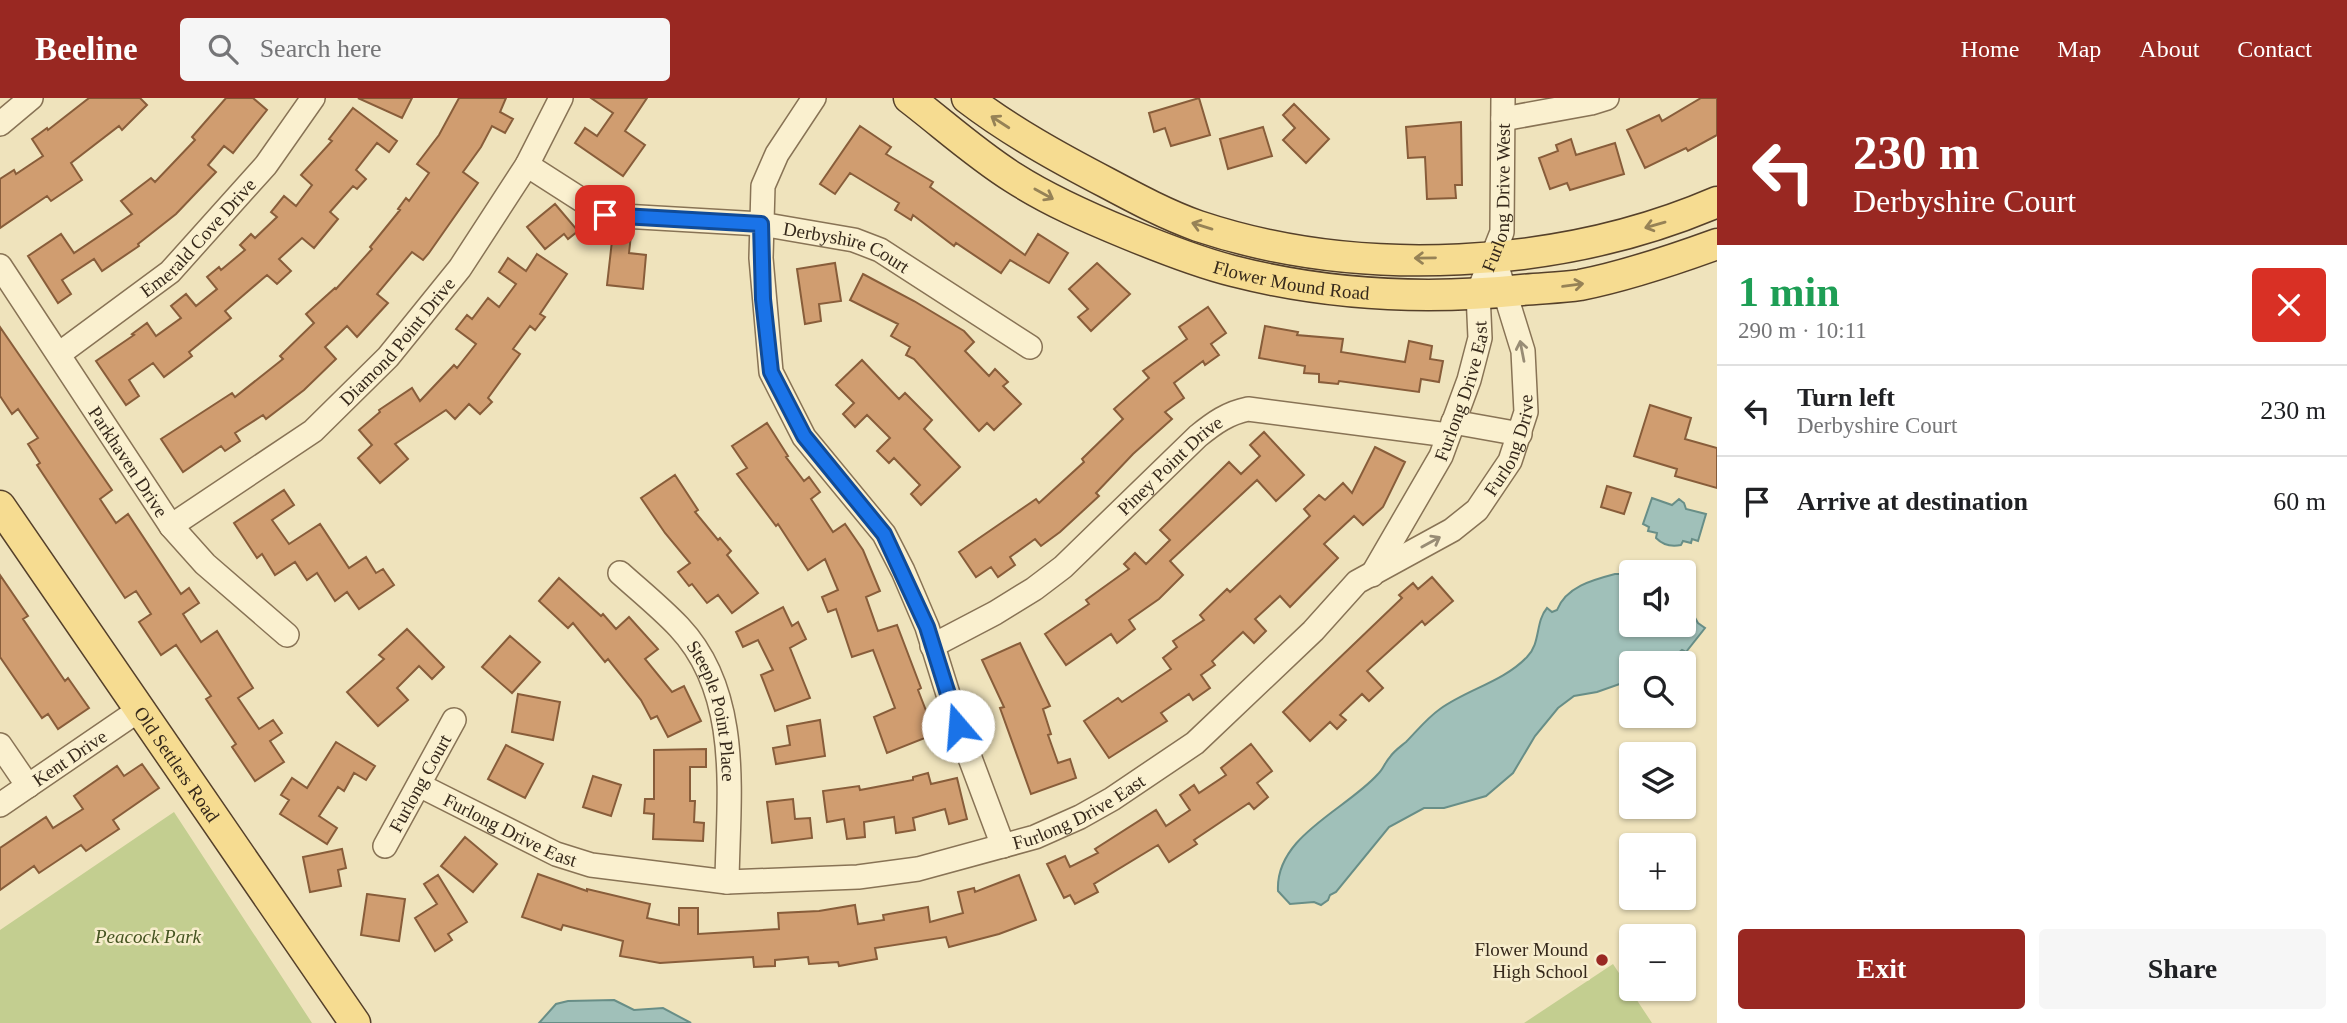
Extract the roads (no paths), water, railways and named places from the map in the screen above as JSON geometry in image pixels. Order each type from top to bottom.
[{"type":"main road","name":"Flower Mound Road","points":[[909,98],[1013,178],[1082,215],[1177,254],[1231,271],[1327,289],[1449,296],[1579,285],[1666,262],[1717,244]]},
{"type":"main road","name":"Flower Mound Road","points":[[967,98],[997,121],[1081,170],[1150,206],[1199,226],[1278,246],[1374,260],[1494,257],[1592,243],[1668,221],[1717,202]]},
{"type":"main road","name":"Old Settlers Road","points":[[0,506],[354,1021]]},
{"type":"street","points":[[0,124],[31,98]]},
{"type":"street","name":"Emerald Cove Drive","points":[[59,354],[170,272],[267,165],[313,98]]},
{"type":"street","name":"Diamond Point Drive","points":[[171,526],[313,431],[388,357],[460,268],[527,165],[561,98]]},
{"type":"street","points":[[814,98],[777,154],[763,186],[763,299],[771,372],[804,436],[884,534],[922,615],[958,726],[1003,846]]},
{"type":"street","points":[[1503,108],[1591,103],[1606,98]]},
{"type":"street","name":"Furlong Drive West","points":[[1492,292],[1494,257],[1502,232],[1503,108]]},
{"type":"street","name":"Derbyshire Court","points":[[527,165],[605,215],[761,224],[854,240],[880,250],[1030,347]]},
{"type":"street","name":"Parkhaven Drive","points":[[0,266],[171,526],[205,564],[287,635]]},
{"type":"street","name":"Furlong Drive East","points":[[419,785],[556,854],[591,866],[727,882],[858,877],[918,869],[1035,837],[1080,817],[1112,799],[1195,743],[1313,631],[1357,582],[1372,575],[1441,456],[1469,380],[1492,292]]},
{"type":"street","name":"Furlong Drive","points":[[1372,575],[1452,530],[1477,510],[1510,461],[1526,412],[1523,351],[1492,292]]},
{"type":"street","name":"Piney Point Drive","points":[[932,646],[995,613],[1063,567],[1198,436],[1218,420],[1234,412],[1248,409],[1520,434]]},
{"type":"street","name":"Steeple Point Place","points":[[620,573],[681,629],[713,682],[728,740],[727,882]]},
{"type":"street","name":"Kent Drive","points":[[0,805],[139,710]]},
{"type":"street","name":"Furlong Court","points":[[385,846],[454,720]]},
{"type":"street","points":[[0,745],[28,786]]},
{"type":"water","points":[[1652,498],[1672,505],[1679,499],[1686,509],[1706,514],[1698,541],[1692,539],[1691,543],[1683,541],[1681,545],[1668,545],[1656,538],[1657,533],[1648,531],[1649,527],[1643,524]]},
{"type":"water","points":[[1619,574],[1619,637],[1696,637],[1696,619],[1705,628],[1687,651],[1619,651],[1619,684],[1574,696],[1558,708],[1535,736],[1513,773],[1486,796],[1444,808],[1424,808],[1389,827],[1328,900],[1321,905],[1314,902],[1290,904],[1278,891],[1280,872],[1300,839],[1364,787],[1380,772],[1393,753],[1435,713],[1518,666],[1534,645],[1547,608],[1552,612],[1557,610],[1573,590],[1589,582]]},
{"type":"water","points":[[614,1000],[634,1010],[663,1008],[691,1023],[539,1023],[556,1004],[568,1001]]},
{"type":"place","name":"Flower Mound High School","points":[[1602,960]]},
{"type":"park label","name":"Peacock Park","points":[[148,936]]}]
